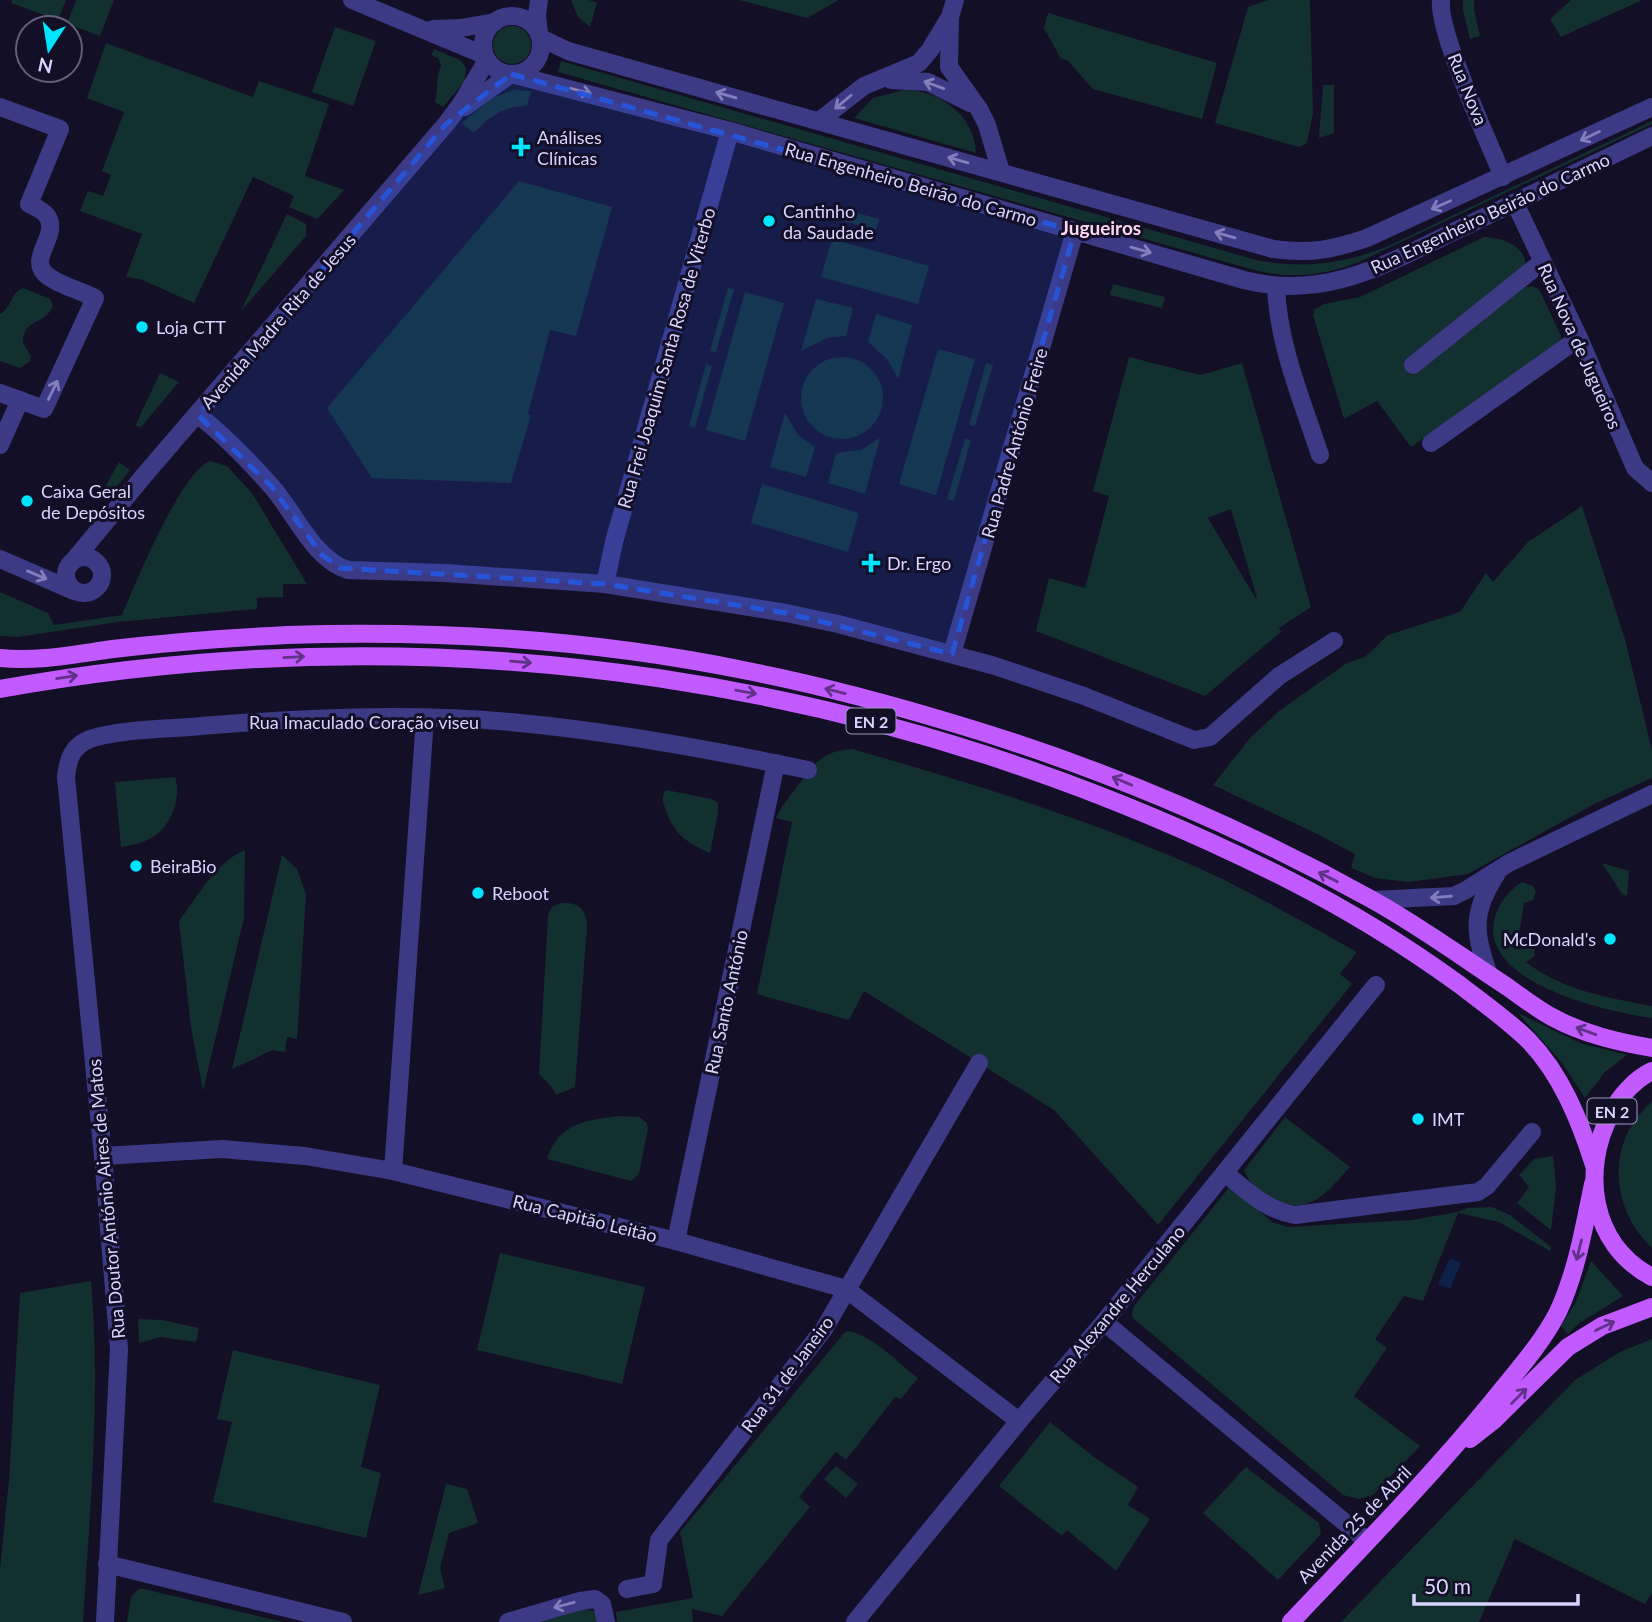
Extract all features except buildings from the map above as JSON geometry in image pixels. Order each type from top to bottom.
[{"type":"main road","name":"EN 2","points":[[0,658],[30,659],[192,640],[291,635],[377,635],[524,641],[698,661],[797,681],[883,703],[1037,749],[1108,775],[1235,829],[1373,900],[1555,1019],[1604,1038],[1652,1048]]},
{"type":"main road","name":"EN 2","points":[[0,689],[88,674],[197,662],[320,656],[488,660],[620,671],[691,682],[755,693],[891,727],[1021,766],[1180,827],[1319,895],[1412,950],[1491,1008],[1530,1042],[1553,1073],[1576,1114],[1594,1165]]},
{"type":"main road","name":"EN 2","points":[[1652,1071],[1644,1075],[1619,1099],[1602,1130],[1594,1165],[1593,1184],[1597,1206],[1613,1241],[1640,1270],[1652,1276]]},
{"type":"main road","name":"Avenida 25 de Abril","points":[[1291,1622],[1448,1456],[1534,1350],[1557,1312],[1579,1252],[1593,1184]]},
{"type":"main road","name":"Avenida 25 de Abril","points":[[1448,1456],[1493,1421],[1568,1347],[1602,1326],[1652,1307]]},
{"type":"street","points":[[352,0],[485,58],[495,70],[513,75],[525,72],[539,58],[539,0]]},
{"type":"street","points":[[485,58],[484,37],[520,0]]},
{"type":"street","name":"Rua Nova","points":[[1441,0],[1440,7],[1451,48],[1503,177]]},
{"type":"street","points":[[819,121],[864,86],[919,62],[930,50],[952,8]]},
{"type":"street","points":[[952,8],[949,67],[987,125],[1001,172]]},
{"type":"street","points":[[422,29],[461,28],[521,18],[530,22],[540,36]]},
{"type":"street","name":"Rua Engenheiro Beirão do Carmo","points":[[540,36],[568,51],[1273,249],[1300,252],[1330,250],[1367,239],[1652,107]]},
{"type":"street","name":"Avenida Madre Rita de Jesus","points":[[74,560],[446,124],[461,104],[485,58]]},
{"type":"street","name":"Rua Engenheiro Beirão do Carmo","points":[[513,75],[730,131],[1244,280],[1276,286],[1316,285],[1373,270],[1652,136]]},
{"type":"street","name":"Avenida Madre Rita de Jesus","points":[[446,124],[465,107],[513,75]]},
{"type":"street","points":[[864,86],[885,80],[928,82],[969,102],[979,111],[987,125]]},
{"type":"street","points":[[0,107],[60,128],[29,204],[47,215],[51,224],[40,266],[48,277],[95,298],[44,409],[0,393]]},
{"type":"street","name":"Rua Frei Joaquim Santa Rosa de Viterbo","points":[[605,584],[618,528],[730,131]]},
{"type":"street","name":"Rua Nova de Jugueiros","points":[[1515,203],[1579,338],[1635,468],[1652,483]]},
{"type":"street","name":"Rua Padre António Freire","points":[[952,654],[1075,231]]},
{"type":"street","points":[[1413,365],[1542,261]]},
{"type":"street","points":[[1276,286],[1281,336],[1320,455]]},
{"type":"street","points":[[1431,443],[1579,338]]},
{"type":"street","points":[[0,445],[20,400]]},
{"type":"street","points":[[198,415],[235,447],[290,508],[322,555],[340,568],[605,584],[786,613],[952,654],[1084,696],[1188,738],[1200,740],[1210,737],[1279,676],[1335,641]]},
{"type":"street","name":"Avenida Madre Rita de Jesus","points":[[102,571],[104,544],[111,518]]},
{"type":"street","points":[[0,559],[74,591],[86,594],[101,584],[102,571],[96,561],[80,558],[70,564],[66,581],[74,591]]},
{"type":"street","points":[[393,1171],[425,718]]},
{"type":"street","name":"Rua Imaculado Coração viseu","points":[[66,777],[67,763],[72,752],[91,739],[106,736],[238,723],[425,718],[518,723],[629,736],[808,770]]},
{"type":"street","name":"Rua Santo António","points":[[676,1241],[776,763]]},
{"type":"street","name":"Rua Doutor António Aires de Matos","points":[[66,777],[119,1349],[105,1622]]},
{"type":"street","points":[[1373,900],[1454,896],[1500,868],[1652,794]]},
{"type":"street","points":[[1489,975],[1476,933],[1481,902],[1500,868]]},
{"type":"street","name":"Rua Alexandre Herculano","points":[[855,1622],[1019,1421],[1104,1322],[1376,985]]},
{"type":"street","name":"Rua 31 de Janeiro","points":[[626,1589],[653,1584],[659,1540],[824,1329],[979,1063]]},
{"type":"street","points":[[1225,1173],[1268,1207],[1295,1215],[1478,1192],[1532,1132]]},
{"type":"street","name":"Rua Capitão Leitão","points":[[103,1156],[222,1149],[305,1156],[393,1171],[676,1241],[846,1289],[1019,1421]]},
{"type":"street","points":[[1104,1322],[1367,1541]]},
{"type":"street","points":[[107,1564],[343,1622]]},
{"type":"street","points":[[508,1622],[568,1604],[596,1599],[603,1604],[606,1622]]},
{"type":"highlighted area","points":[[511,74],[1075,231],[952,654],[786,613],[605,584],[340,568],[322,555],[271,486],[198,415],[446,124]]},
{"type":"green space","points":[[12,0],[66,0],[60,14],[41,14],[11,3]]},
{"type":"green space","points":[[76,0],[114,0],[100,36],[84,30],[84,14],[71,14]]},
{"type":"green space","points":[[571,0],[597,3],[590,27],[578,17]]},
{"type":"green space","points":[[739,0],[839,0],[807,18]]},
{"type":"green space","points":[[1268,0],[1310,0],[1313,113],[1307,143],[1299,147],[1215,123],[1248,7]]},
{"type":"green space","points":[[1463,0],[1474,0],[1480,36],[1470,39]]},
{"type":"green space","points":[[1571,0],[1640,1],[1561,37],[1550,19]]},
{"type":"green space","points":[[1048,13],[1217,63],[1202,119],[1093,89],[1067,60],[1061,59],[1044,28]]},
{"type":"green space","points":[[512,26],[526,31],[531,45],[526,59],[512,64],[498,59],[493,45],[498,31]]},
{"type":"green space","points":[[335,27],[376,41],[353,106],[312,92]]},
{"type":"green space","points":[[106,43],[253,97],[259,81],[329,104],[305,176],[344,190],[317,219],[289,207],[294,196],[253,177],[194,303],[140,279],[126,277],[142,234],[80,211],[88,191],[103,196],[111,175],[102,171],[124,112],[87,98]]},
{"type":"green space","points":[[434,49],[460,60],[466,68],[465,81],[443,107],[435,102],[441,65],[438,58],[431,55]]},
{"type":"green space","points":[[561,61],[1256,260],[1290,264],[1338,261],[1386,247],[1652,121],[1652,124],[1359,262],[1320,273],[1280,275],[1254,270],[558,72]]},
{"type":"green space","points":[[1323,85],[1334,85],[1334,133],[1319,138]]},
{"type":"green space","points":[[514,90],[531,91],[527,106],[498,113],[474,133],[462,123],[492,98]]},
{"type":"green space","points":[[904,90],[930,94],[953,107],[969,127],[976,153],[854,118],[873,98]]},
{"type":"green space","points":[[519,181],[612,207],[576,336],[550,330],[528,414],[531,415],[511,483],[372,478],[327,408]]},
{"type":"green space","points":[[842,209],[879,219],[876,230],[839,220]]},
{"type":"green space","points":[[287,214],[306,224],[306,236],[241,311]]},
{"type":"green space","points":[[1484,237],[1506,241],[1518,248],[1526,268],[1407,361],[1410,375],[1427,365],[1523,288],[1532,286],[1539,289],[1561,336],[1561,342],[1411,447],[1377,401],[1344,419],[1313,315],[1315,309],[1324,304],[1360,297]]},
{"type":"green space","points":[[832,239],[929,266],[918,304],[821,277]]},
{"type":"green space","points":[[1113,284],[1165,297],[1162,308],[1110,295]]},
{"type":"green space","points":[[23,288],[50,299],[53,306],[45,317],[27,329],[23,343],[31,357],[30,361],[20,368],[0,361],[0,314]]},
{"type":"green space","points":[[728,288],[734,289],[716,352],[710,351]]},
{"type":"green space","points":[[745,292],[784,303],[745,441],[706,430]]},
{"type":"green space","points":[[816,299],[853,308],[846,336],[827,338],[801,351]]},
{"type":"green space","points":[[876,314],[912,325],[898,379],[888,360],[868,342]]},
{"type":"green space","points":[[938,349],[975,359],[936,495],[899,484]]},
{"type":"green space","points":[[842,357],[858,360],[871,369],[880,382],[883,398],[880,414],[871,427],[858,436],[842,439],[826,436],[813,427],[804,414],[801,398],[804,382],[813,369],[826,360]]},
{"type":"green space","points":[[1129,357],[1201,375],[1242,363],[1311,607],[1279,628],[1281,632],[1205,696],[1036,631],[1049,578],[1085,588],[1109,496],[1093,491]],"holes":[[[1231,509],[1256,599],[1208,518]]]},
{"type":"green space","points":[[986,363],[993,365],[975,426],[969,425]]},
{"type":"green space","points":[[706,364],[712,366],[695,428],[689,426]]},
{"type":"green space","points":[[160,373],[179,382],[141,427],[135,426]]},
{"type":"green space","points":[[785,413],[798,435],[815,447],[806,477],[770,467]]},
{"type":"green space","points":[[880,438],[865,494],[828,483],[836,453],[861,450]]},
{"type":"green space","points":[[965,439],[971,440],[954,501],[947,499]]},
{"type":"green space","points":[[210,461],[227,466],[252,493],[307,584],[283,584],[283,597],[257,598],[257,609],[118,622],[18,637],[0,636],[0,592],[48,613],[54,625],[122,615],[173,506],[198,470]]},
{"type":"green space","points":[[119,462],[130,470],[107,499],[101,494]]},
{"type":"green space","points":[[762,484],[859,513],[848,552],[751,523]]},
{"type":"green space","points":[[1582,506],[1625,639],[1652,750],[1652,778],[1594,804],[1468,874],[1409,882],[1375,878],[1351,868],[1355,854],[1213,785],[1250,738],[1279,711],[1347,663],[1365,657],[1388,635],[1460,612],[1486,573],[1493,582],[1528,542]]},
{"type":"green space","points":[[852,749],[1016,799],[1176,858],[1268,902],[1357,952],[1340,974],[1352,984],[1158,1225],[1054,1110],[864,991],[849,1020],[757,994],[792,822],[776,818],[788,798],[817,762],[828,754]]},
{"type":"green space","points":[[175,777],[176,802],[165,826],[149,839],[121,847],[115,782]]},
{"type":"green space","points":[[666,790],[712,799],[718,803],[710,853],[689,842],[673,826],[663,803]]},
{"type":"green space","points":[[245,850],[244,918],[203,1091],[191,1027],[179,921],[216,871]]},
{"type":"green space","points":[[282,855],[297,869],[306,894],[297,1039],[287,1037],[285,1052],[273,1050],[232,1069]]},
{"type":"green space","points":[[1602,863],[1629,871],[1627,896],[1622,894]]},
{"type":"green space","points":[[1522,882],[1533,886],[1536,891],[1533,900],[1524,903],[1518,941],[1532,937],[1535,956],[1526,962],[1554,980],[1570,986],[1602,996],[1652,1006],[1652,1018],[1607,1009],[1552,991],[1527,978],[1507,962],[1496,943],[1494,921],[1504,899]]},
{"type":"green space","points":[[560,903],[580,907],[587,926],[575,1087],[556,1095],[539,1074],[548,915],[552,907]]},
{"type":"green space","points":[[1518,1013],[1580,1043],[1627,1055],[1605,1072],[1585,1098],[1562,1063]]},
{"type":"green space","points":[[1652,1102],[1652,1248],[1638,1232],[1628,1214],[1621,1195],[1619,1175],[1620,1155],[1626,1136],[1637,1118]]},
{"type":"green space","points":[[639,1117],[647,1123],[648,1128],[639,1174],[631,1181],[547,1159],[552,1147],[567,1130],[597,1119]]},
{"type":"green space","points":[[1285,1117],[1350,1167],[1324,1194],[1306,1204],[1284,1203],[1270,1198],[1254,1186],[1244,1170]]},
{"type":"green space","points":[[1553,1156],[1556,1187],[1551,1230],[1517,1203],[1529,1187],[1519,1175],[1534,1159]]},
{"type":"green space","points":[[1231,1185],[1272,1222],[1288,1227],[1411,1220],[1467,1208],[1492,1207],[1510,1215],[1551,1247],[1550,1251],[1499,1222],[1458,1213],[1423,1301],[1404,1296],[1375,1339],[1387,1348],[1354,1396],[1420,1446],[1373,1495],[1359,1499],[1343,1495],[1133,1318],[1134,1306]]},
{"type":"green space","points":[[500,1253],[645,1287],[622,1384],[477,1350]]},
{"type":"green space","points":[[1591,1261],[1623,1296],[1578,1324],[1568,1334],[1561,1326],[1576,1302]]},
{"type":"green space","points":[[91,1281],[95,1409],[83,1622],[0,1622],[0,1569],[9,1479],[20,1293]]},
{"type":"green space","points":[[138,1319],[162,1320],[199,1328],[196,1342],[161,1337],[139,1343]]},
{"type":"green space","points":[[848,1331],[876,1344],[918,1378],[901,1399],[895,1397],[846,1460],[836,1452],[799,1497],[810,1507],[722,1616],[692,1609],[693,1622],[617,1622],[616,1612],[693,1598],[680,1532]]},
{"type":"green space","points":[[1652,1339],[1652,1593],[1645,1604],[1515,1539],[1479,1622],[1341,1622],[1575,1380],[1620,1352]]},
{"type":"green space","points":[[233,1350],[380,1385],[361,1467],[381,1473],[366,1538],[213,1502],[232,1422],[217,1419]]},
{"type":"green space","points":[[1050,1422],[1138,1487],[1128,1505],[1150,1519],[1116,1571],[1067,1530],[1062,1536],[999,1486]]},
{"type":"green space","points":[[836,1466],[858,1484],[846,1498],[824,1479]]},
{"type":"green space","points":[[1246,1467],[1319,1523],[1321,1534],[1278,1580],[1203,1513]]},
{"type":"green space","points":[[446,1484],[467,1489],[478,1523],[449,1533],[440,1568],[445,1588],[418,1595]]},
{"type":"green space","points":[[139,1589],[283,1622],[127,1622],[131,1597]]},
{"type":"green space","points":[[581,1608],[597,1612],[600,1622],[540,1622]]},
{"type":"water","points":[[1450,1258],[1461,1263],[1450,1289],[1438,1284]]},
{"type":"place","name":"Análises Clínicas","points":[[521,147]]},
{"type":"place","name":"Cantinho da Saudade","points":[[769,221]]},
{"type":"place","name":"Loja CTT","points":[[142,327]]},
{"type":"place","name":"Caixa Geral de Depósitos","points":[[27,501]]},
{"type":"place","name":"Dr. Ergo","points":[[871,563]]},
{"type":"place","name":"BeiraBio","points":[[136,866]]},
{"type":"place","name":"Reboot","points":[[478,893]]},
{"type":"place","name":"McDonald's","points":[[1610,939]]},
{"type":"place","name":"IMT","points":[[1418,1119]]},
{"type":"district","name":"Jugueiros","points":[[1101,227]]}]
